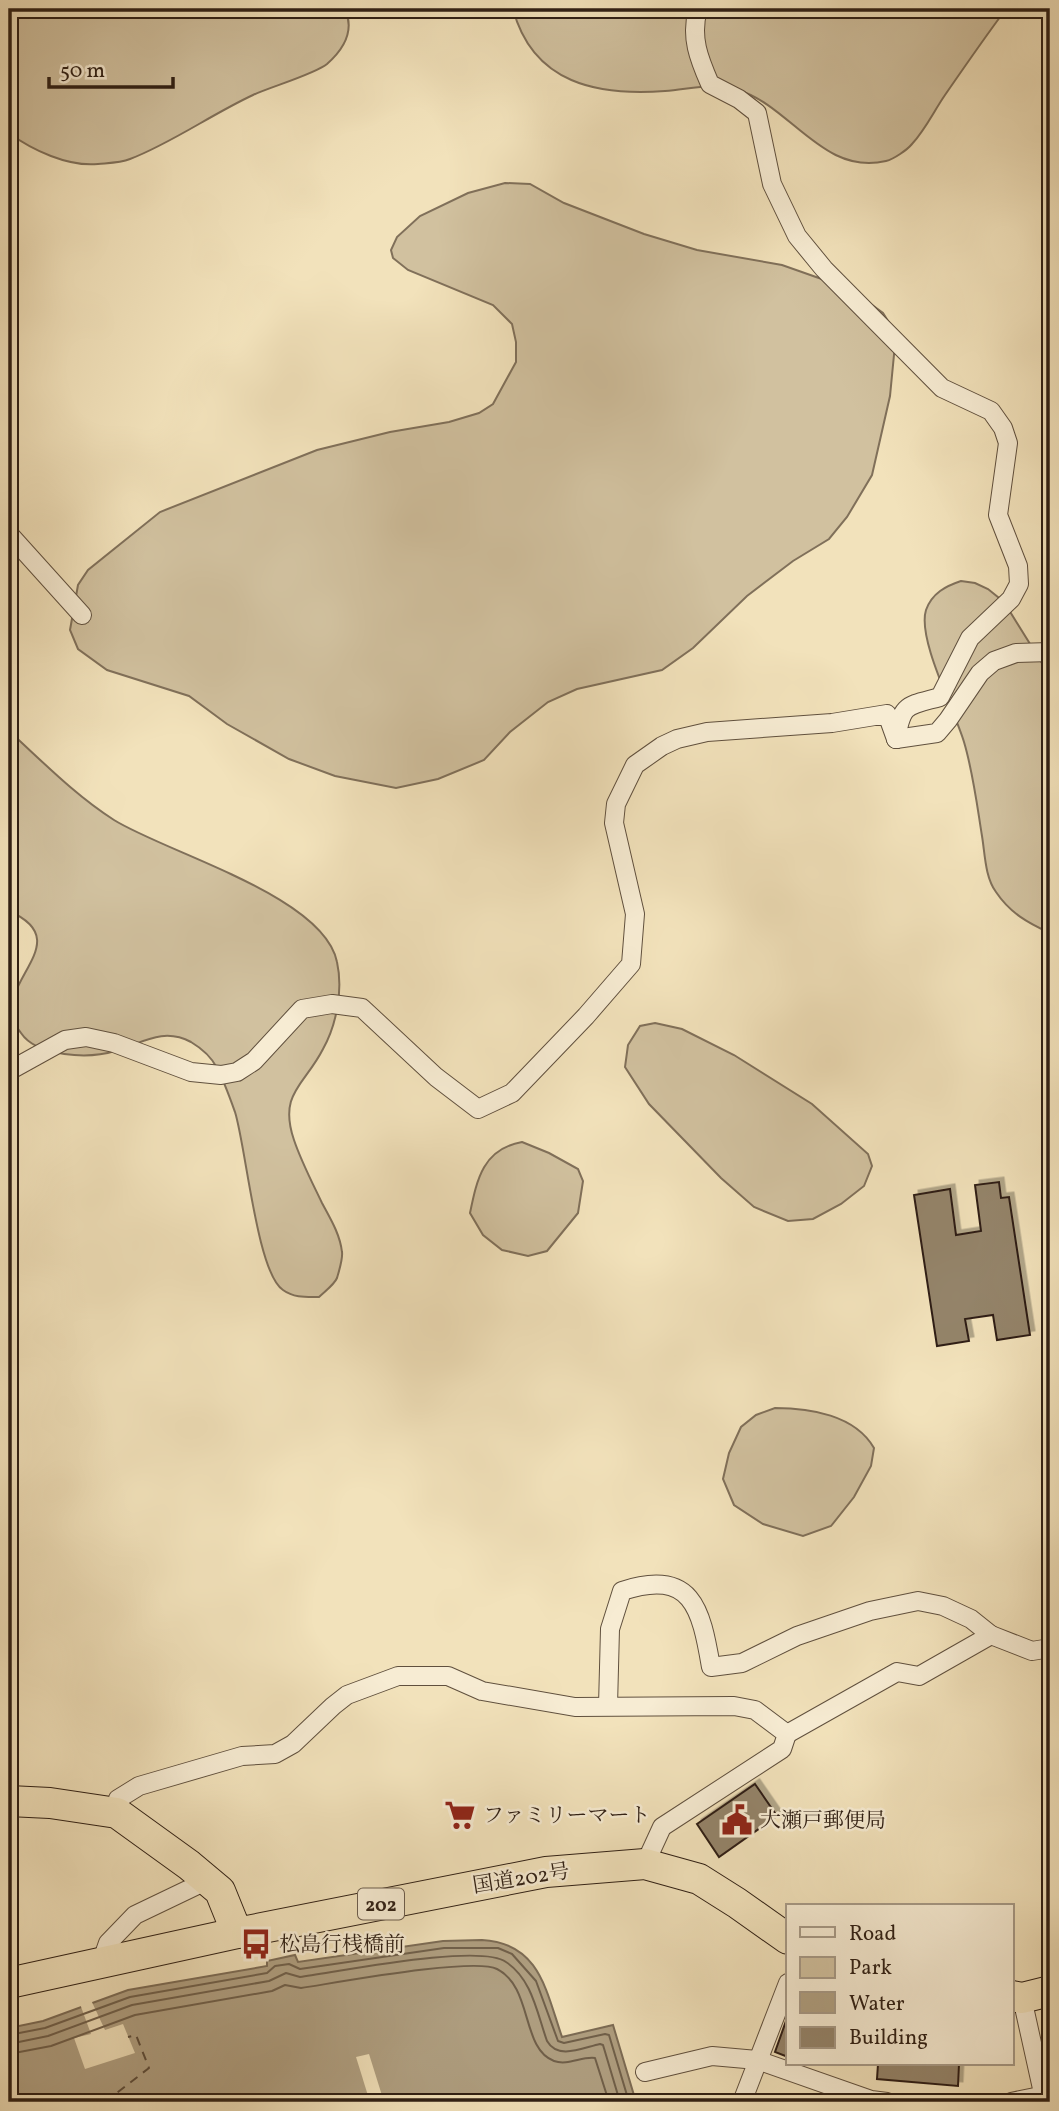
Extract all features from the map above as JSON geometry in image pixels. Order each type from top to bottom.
[{"type":"highway","points":[[9,1801],[50,1803],[117,1813],[220,1891],[237,1933]]},
{"type":"highway","name":"国道202号","points":[[9,1983],[237,1933],[545,1872],[645,1864],[699,1879],[786,1938]]},
{"type":"street","points":[[698,9],[695,20],[695,48],[710,85],[739,99],[757,113],[772,184],[797,236],[824,269],[942,388],[991,411],[1003,428],[1008,443],[998,515],[1018,566],[1018,584],[1011,599],[970,638],[940,697],[911,705],[900,716],[896,739]]},
{"type":"street","points":[[9,534],[82,615]]},
{"type":"street","points":[[896,739],[937,733],[980,673],[994,661],[1016,653],[1050,652]]},
{"type":"street","points":[[9,1071],[65,1040],[86,1037],[114,1043],[191,1072],[221,1075],[237,1072],[254,1061],[302,1009],[332,1004],[362,1008],[436,1077],[478,1109],[512,1093],[586,1016],[631,964],[635,914],[614,823],[616,804],[635,765],[677,739],[707,732],[832,723],[887,714],[896,739]]},
{"type":"street","points":[[608,1706],[610,1629],[622,1591],[638,1586],[673,1585],[686,1593],[704,1624],[711,1667],[741,1663],[797,1636],[870,1611],[918,1601],[943,1606],[971,1619],[991,1634],[1032,1651],[1050,1648]]},
{"type":"street","points":[[645,1864],[662,1827],[782,1749],[787,1734],[897,1672],[919,1676],[991,1634]]},
{"type":"street","points":[[117,1813],[118,1798],[139,1786],[242,1756],[275,1755],[293,1744],[347,1695],[398,1676],[448,1676],[482,1691],[575,1707],[734,1706],[755,1710],[787,1734]]},
{"type":"street","points":[[101,1964],[108,1943],[135,1915],[208,1880]]},
{"type":"street","points":[[742,2102],[786,1988]]},
{"type":"street","points":[[1011,2102],[1046,2097],[1028,1995]]},
{"type":"street","points":[[645,2072],[712,2056],[757,2060],[887,2102]]},
{"type":"green space","points":[[9,9],[345,9],[349,25],[343,46],[321,68],[253,95],[130,159],[114,163],[87,164],[51,156],[9,133]]},
{"type":"green space","points":[[513,9],[1006,9],[912,144],[889,160],[864,163],[825,149],[775,110],[738,90],[711,86],[665,91],[616,91],[571,80],[552,69],[536,54],[523,34]]},
{"type":"green space","points":[[505,183],[530,184],[564,203],[644,234],[697,250],[782,265],[850,289],[883,313],[896,334],[890,396],[872,475],[847,517],[829,539],[793,561],[747,596],[693,648],[662,670],[577,689],[548,702],[510,732],[484,760],[438,779],[396,788],[335,776],[289,759],[227,724],[189,696],[107,670],[78,649],[70,630],[78,585],[88,570],[160,512],[317,450],[390,432],[449,422],[479,413],[493,404],[516,362],[512,324],[493,305],[408,270],[393,258],[391,250],[397,237],[420,216],[468,193]]},
{"type":"green space","points":[[961,581],[988,589],[1004,602],[1050,676],[1050,933],[1013,912],[992,886],[967,753],[927,638],[925,623],[929,604],[940,591]]},
{"type":"green space","points":[[9,731],[73,789],[114,820],[275,897],[304,917],[326,938],[339,972],[335,1018],[323,1049],[291,1100],[289,1111],[297,1148],[334,1226],[342,1252],[337,1278],[319,1297],[291,1294],[283,1290],[274,1279],[259,1235],[235,1112],[220,1073],[205,1053],[181,1038],[162,1036],[104,1054],[64,1054],[39,1047],[29,1041],[13,1022],[12,1003],[37,947],[36,934],[28,922],[9,911]]},
{"type":"green space","points":[[655,1023],[682,1029],[734,1055],[812,1104],[868,1154],[872,1166],[864,1186],[841,1204],[813,1219],[788,1221],[754,1207],[721,1178],[649,1104],[625,1067],[628,1045],[640,1026]]},
{"type":"green space","points":[[522,1142],[578,1169],[583,1181],[578,1213],[547,1251],[528,1256],[502,1250],[483,1235],[470,1213],[484,1167],[498,1151]]},
{"type":"green space","points":[[775,1408],[817,1412],[844,1421],[866,1437],[874,1448],[871,1466],[854,1497],[831,1526],[803,1536],[763,1524],[734,1505],[723,1479],[729,1453],[741,1427],[756,1415]]},
{"type":"water","points":[[482,1940],[501,1943],[517,1950],[529,1960],[545,1987],[562,2037],[613,2025],[636,2102],[9,2102],[9,2028],[43,2021],[128,1990],[267,1966],[267,1961],[295,1955],[298,1962],[443,1941]]},
{"type":"pier","points":[[91,2000],[105,2030],[123,2024],[135,2053],[85,2069],[74,2038],[91,2034],[80,2004]]},
{"type":"pier","points":[[369,2054],[384,2102],[370,2102],[356,2057]]},
{"type":"building","points":[[999,1182],[1001,1198],[1009,1197],[1030,1335],[997,1340],[993,1315],[965,1319],[969,1341],[937,1346],[914,1195],[950,1189],[956,1235],[981,1231],[975,1185]]},
{"type":"building","name":"大瀬戸郵便局","points":[[755,1784],[777,1816],[719,1857],[697,1824]]},
{"type":"building","points":[[786,2021],[786,2056],[775,2052]]},
{"type":"building","points":[[1050,2021],[1050,2050],[1044,2022]]},
{"type":"building","points":[[878,2066],[959,2066],[958,2086],[877,2079]]},
{"type":"ferry route","points":[[105,2102],[149,2068],[136,2035],[128,2037]]},
{"type":"place","name":"ファミリーマート","points":[[460,1815]]},
{"type":"place","name":"大瀬戸郵便局","points":[[737,1820]]},
{"type":"place","name":"松島行桟橋前","points":[[256,1944]]}]
